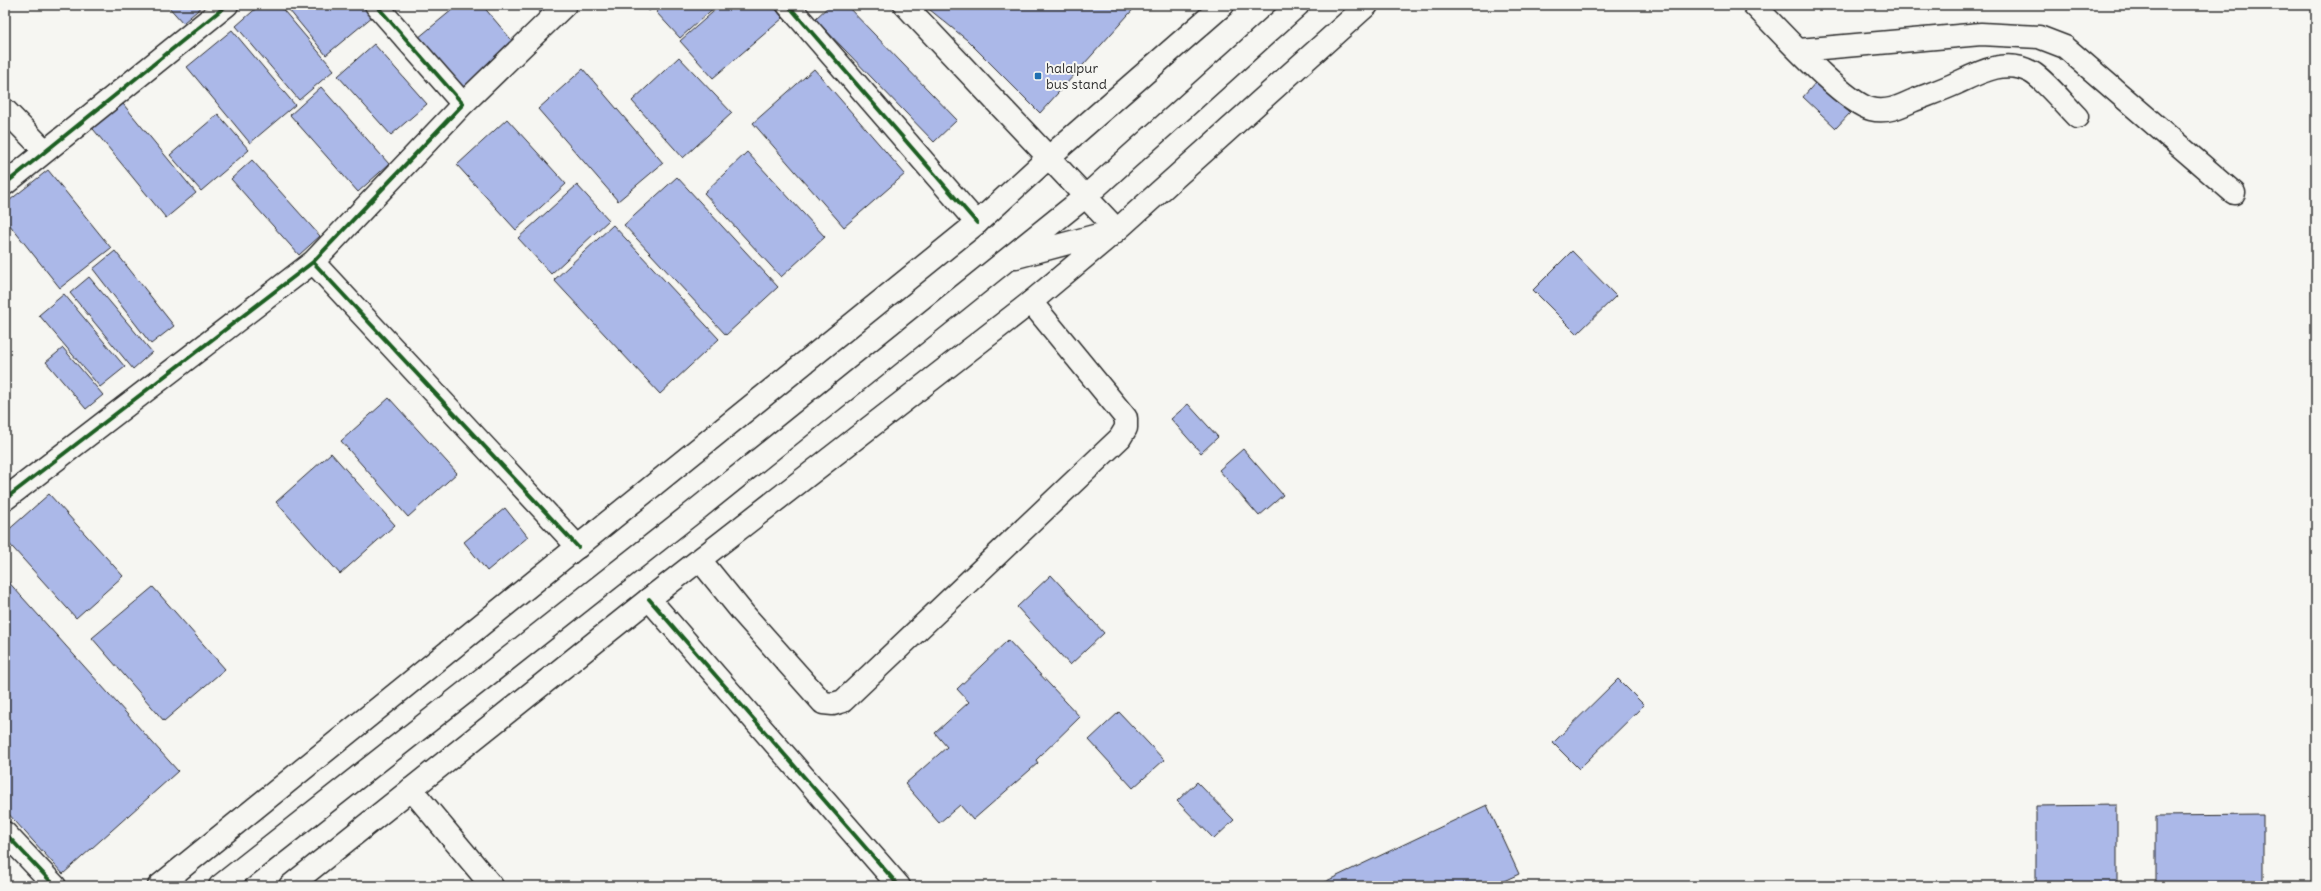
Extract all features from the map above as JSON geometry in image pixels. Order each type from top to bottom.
[{"type":"main road","points":[[5,184],[227,5]]},
{"type":"main road","points":[[376,5],[463,104]]},
{"type":"main road","points":[[5,499],[313,262],[463,104],[565,5]]},
{"type":"main road","points":[[788,5],[977,223]]},
{"type":"main road","points":[[905,5],[1117,230]]},
{"type":"main road","points":[[159,886],[977,223],[1049,157],[1223,5]]},
{"type":"main road","points":[[220,886],[695,511],[1086,196],[1298,5]]},
{"type":"main road","points":[[290,886],[648,599],[1031,302],[1117,230],[1368,5]]},
{"type":"main road","points":[[1754,5],[1849,97],[1870,109],[1883,111],[1896,108],[1957,84],[1978,72],[2002,67],[2016,67],[2032,73],[2077,117]]},
{"type":"main road","points":[[1799,50],[1981,34],[2039,37],[2065,47],[2234,193]]},
{"type":"main road","points":[[5,110],[45,151]]},
{"type":"main road","points":[[1007,260],[1117,230]]},
{"type":"main road","points":[[313,262],[578,547]]},
{"type":"main road","points":[[700,560],[743,613],[823,703],[833,704],[843,701],[1120,438],[1126,428],[1126,418],[1031,302]]},
{"type":"main road","points":[[648,599],[899,886]]},
{"type":"main road","points":[[411,789],[492,886]]},
{"type":"main road","points":[[5,833],[56,886]]},
{"type":"building","points":[[167,5],[204,5],[183,23]]},
{"type":"building","points":[[260,5],[279,5],[334,70],[299,100],[236,26]]},
{"type":"building","points":[[285,5],[363,5],[373,16],[326,55]]},
{"type":"building","points":[[458,5],[482,5],[515,44],[461,89],[418,38]]},
{"type":"building","points":[[534,5],[554,5],[543,15]]},
{"type":"building","points":[[645,5],[656,5],[649,11]]},
{"type":"building","points":[[664,5],[717,5],[680,38],[656,12]]},
{"type":"building","points":[[721,5],[772,5],[783,18],[713,78],[680,41]]},
{"type":"building","points":[[830,5],[846,5],[957,120],[934,142],[815,19]]},
{"type":"building","name":"halalpur bus stand","points":[[924,5],[1137,5],[1040,113],[967,40]]},
{"type":"building","points":[[232,30],[295,105],[250,143],[187,67]]},
{"type":"building","points":[[374,44],[427,104],[391,135],[338,76]]},
{"type":"building","points":[[679,57],[732,113],[683,158],[632,101]]},
{"type":"building","points":[[583,69],[663,163],[618,201],[538,109]]},
{"type":"building","points":[[814,69],[905,174],[844,227],[753,123]]},
{"type":"building","points":[[1816,82],[1850,113],[1836,128],[1803,97]]},
{"type":"building","points":[[321,87],[389,164],[358,192],[290,115]]},
{"type":"building","points":[[119,99],[196,193],[166,218],[89,124]]},
{"type":"building","points":[[218,114],[249,150],[201,191],[170,155]]},
{"type":"building","points":[[507,119],[566,184],[516,230],[457,165]]},
{"type":"building","points":[[747,152],[825,237],[781,277],[704,193]]},
{"type":"building","points":[[252,160],[320,236],[299,255],[231,179]]},
{"type":"building","points":[[48,170],[111,248],[60,288],[5,219],[5,204]]},
{"type":"building","points":[[677,177],[778,287],[726,335],[624,225]]},
{"type":"building","points":[[577,185],[609,220],[551,274],[518,238]]},
{"type":"building","points":[[613,225],[719,339],[660,394],[554,280]]},
{"type":"building","points":[[115,251],[174,326],[151,344],[93,269]]},
{"type":"building","points":[[1572,251],[1616,296],[1577,334],[1533,290]]},
{"type":"building","points":[[89,277],[152,352],[133,369],[70,293]]},
{"type":"building","points":[[64,294],[125,367],[100,387],[39,315]]},
{"type":"building","points":[[63,348],[103,395],[86,409],[46,362]]},
{"type":"building","points":[[389,398],[457,473],[408,517],[341,441]]},
{"type":"building","points":[[1188,404],[1218,437],[1201,453],[1171,419]]},
{"type":"building","points":[[1243,449],[1283,495],[1259,516],[1219,470]]},
{"type":"building","points":[[331,453],[395,525],[340,574],[276,502]]},
{"type":"building","points":[[49,494],[123,576],[76,618],[5,539],[5,533]]},
{"type":"building","points":[[505,508],[528,537],[487,571],[464,542]]},
{"type":"building","points":[[1051,575],[1104,633],[1070,665],[1017,607]]},
{"type":"building","points":[[5,578],[178,771],[63,874],[5,810]]},
{"type":"building","points":[[153,587],[225,669],[164,721],[92,638]]},
{"type":"building","points":[[1008,640],[1080,717],[1036,760],[1038,763],[973,820],[960,805],[939,823],[905,784],[947,747],[935,733],[969,702],[957,689]]},
{"type":"building","points":[[1618,679],[1644,705],[1579,769],[1553,743]]},
{"type":"building","points":[[1119,712],[1164,760],[1133,788],[1089,740]]},
{"type":"building","points":[[1197,782],[1234,820],[1214,839],[1177,801]]},
{"type":"building","points":[[1487,805],[1519,874],[1493,886],[1316,886]]},
{"type":"building","points":[[2117,805],[2117,886],[2036,886],[2036,806]]},
{"type":"building","points":[[2263,815],[2263,886],[2156,886],[2156,816]]},
{"type":"cycle path","points":[[5,184],[227,5]]},
{"type":"cycle path","points":[[5,499],[313,262],[463,104],[376,5]]},
{"type":"cycle path","points":[[788,5],[977,223]]},
{"type":"cycle path","points":[[313,262],[578,547]]},
{"type":"cycle path","points":[[649,599],[899,886]]},
{"type":"cycle path","points":[[5,833],[55,886]]},
{"type":"place","name":"halalpur bus stand","points":[[1038,76]]}]
